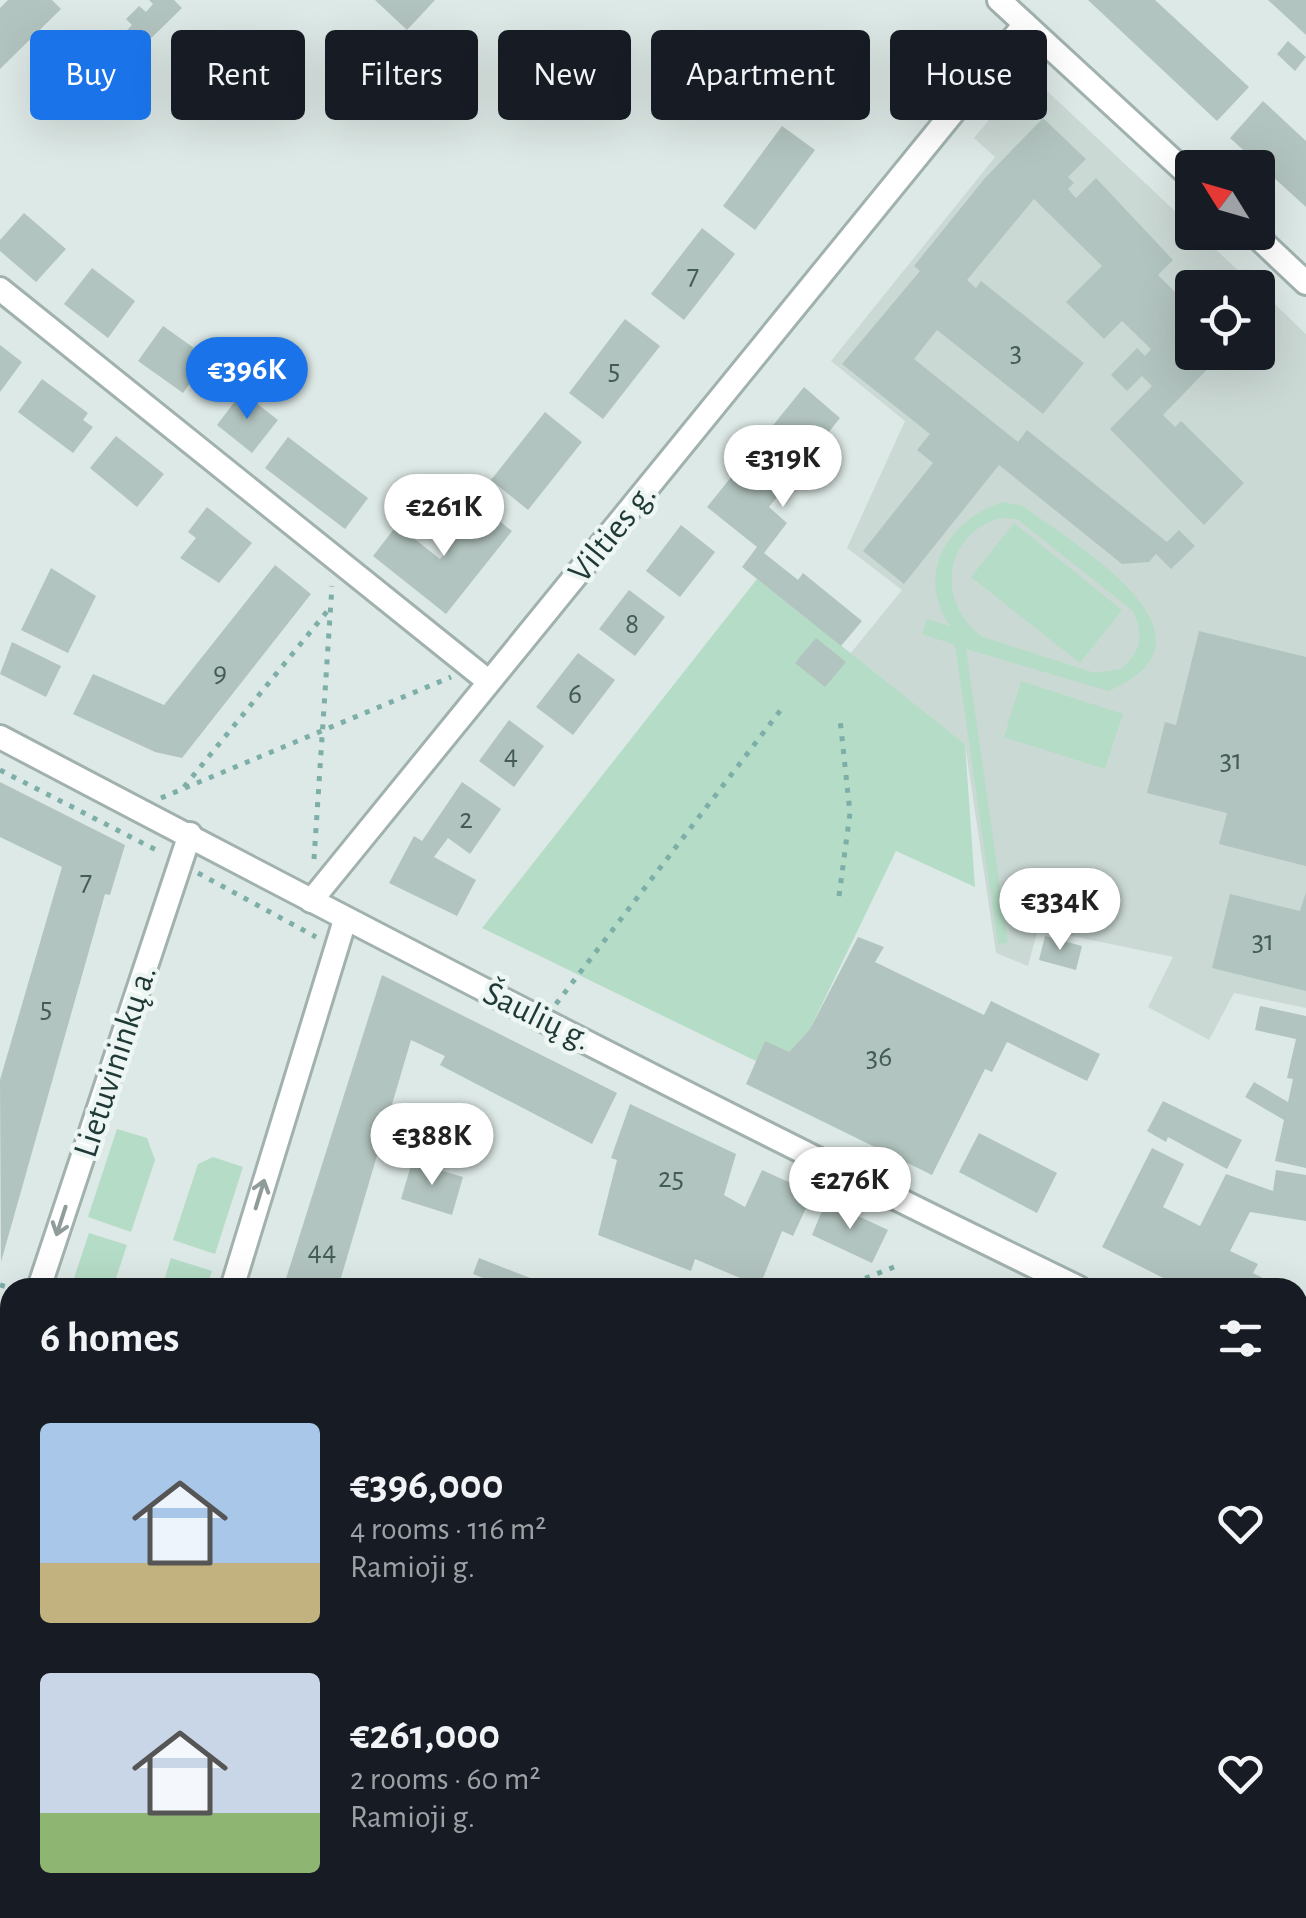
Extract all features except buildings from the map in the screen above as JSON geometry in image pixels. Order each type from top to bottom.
[{"type":"street","points":[[999,0],[1175,162]]},
{"type":"street","name":"Vilties g.","points":[[311,901],[480,675],[1025,24]]},
{"type":"street","points":[[1271,250],[1306,283]]},
{"type":"street","points":[[0,289],[480,675]]},
{"type":"street","name":"Šaulių g.","points":[[0,736],[140,807],[345,920],[1060,1278]]},
{"type":"street","name":"Lietuvininkų a.","points":[[42,1278],[190,834]]},
{"type":"street","points":[[235,1278],[345,920]]},
{"type":"path","points":[[311,901],[334,558]]},
{"type":"path","points":[[182,789],[331,607]]},
{"type":"path","points":[[140,807],[323,730],[480,675]]},
{"type":"path","points":[[546,1019],[783,707]]},
{"type":"path","points":[[839,896],[850,812],[840,719]]},
{"type":"path","points":[[0,770],[337,948]]},
{"type":"path","points":[[867,1278],[900,1265]]},
{"type":"shaded area","points":[[1047,91],[1175,211],[1175,250],[1216,250],[1238,270],[1175,270],[1175,370],[1275,370],[1275,304],[1306,334],[1306,1008],[1234,993],[1209,1040],[1148,1007],[1173,957],[1038,929],[1028,966],[996,953],[965,744],[850,654],[902,590],[847,548],[905,421],[831,361],[995,157],[974,138],[989,120],[1047,120]]},
{"type":"green space","points":[[1002,502],[1023,506],[1075,543],[1132,592],[1150,618],[1156,644],[1144,669],[1109,691],[966,649],[1008,943],[998,944],[955,645],[922,634],[927,619],[950,626],[935,587],[937,568],[953,535],[983,510]],"holes":[[[1001,518],[1017,519],[1133,611],[1139,643],[1121,669],[1095,673],[983,637],[968,623],[952,589],[957,554],[982,526]]]},
{"type":"green space","points":[[1014,523],[1122,610],[1080,663],[971,577]]},
{"type":"green space","points":[[757,579],[965,744],[975,887],[896,851],[810,1029],[789,1052],[756,1061],[482,928]]},
{"type":"green space","points":[[1021,681],[1123,714],[1105,769],[1004,737]]},
{"type":"green space","points":[[117,1129],[147,1138],[155,1160],[131,1232],[88,1217]]},
{"type":"green space","points":[[213,1157],[243,1167],[215,1254],[173,1240],[198,1164]]},
{"type":"green space","points":[[89,1233],[127,1245],[116,1278],[74,1278]]},
{"type":"green space","points":[[171,1258],[212,1271],[210,1278],[165,1278]]}]
